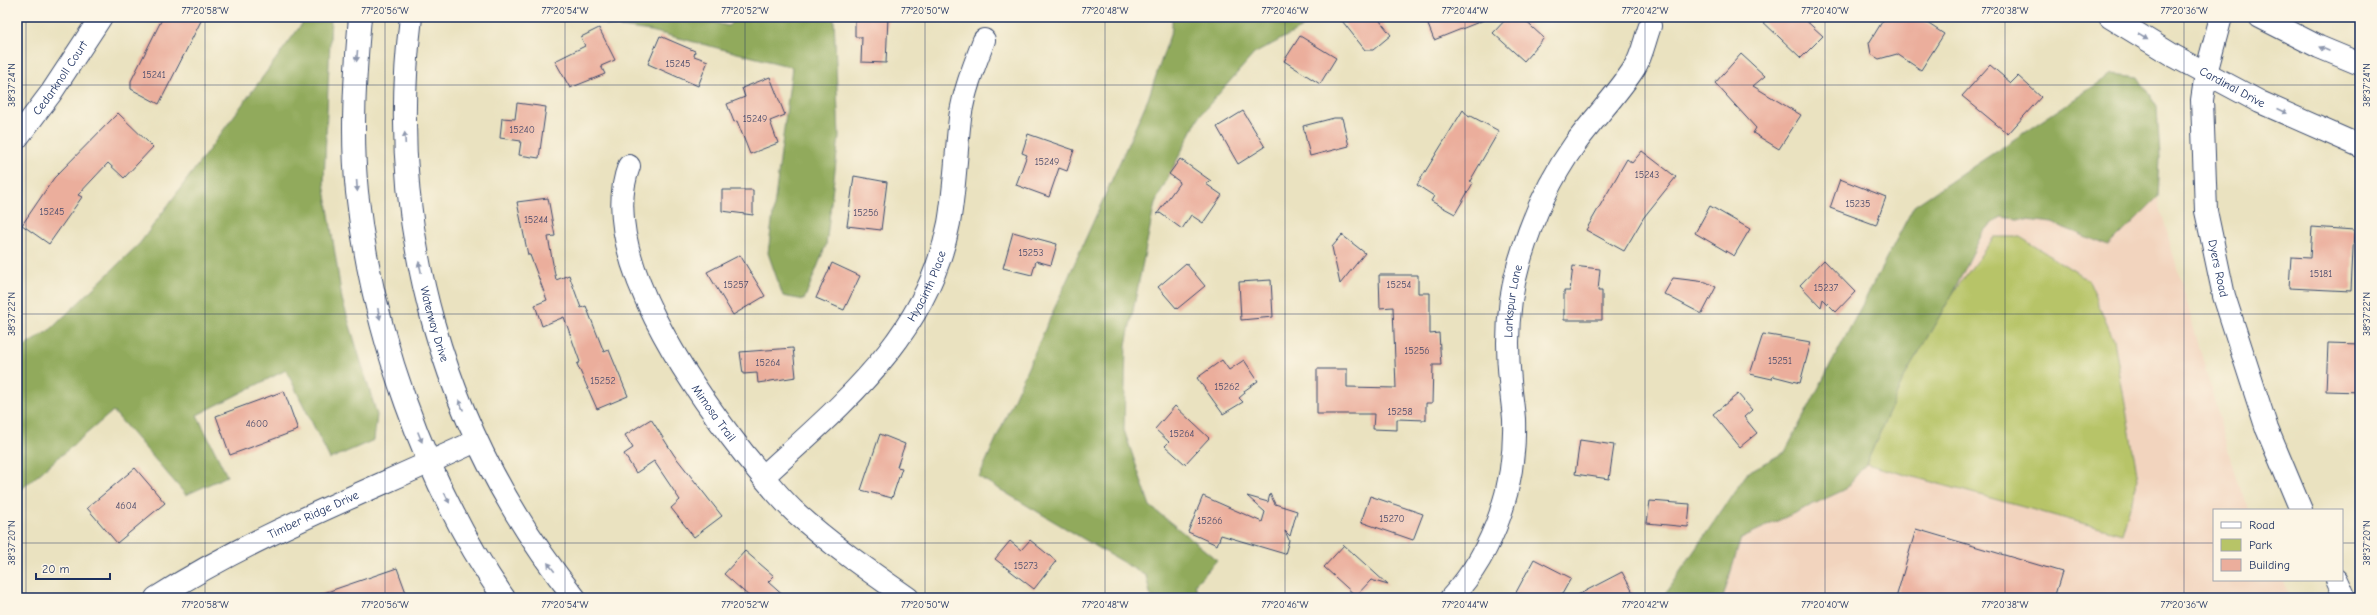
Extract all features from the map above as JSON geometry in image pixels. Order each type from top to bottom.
[{"type":"street","name":"Cedarknoll Court","points":[[17,138],[51,93],[101,17]]},
{"type":"street","points":[[360,17],[356,66],[354,145],[357,192],[365,249],[381,321],[407,405],[430,462],[460,524],[504,598]]},
{"type":"street","name":"Waterway Drive","points":[[411,17],[407,50],[404,116],[407,182],[416,247],[433,324],[453,388],[476,441],[517,518],[547,564],[575,598]]},
{"type":"street","name":"Cardinal Drive","points":[[2110,17],[2206,73],[2260,102],[2360,146]]},
{"type":"street","name":"Dyers Road","points":[[2221,17],[2206,73],[2201,116],[2206,211],[2224,296],[2267,428],[2301,509]]},
{"type":"street","points":[[2260,17],[2319,47],[2360,64]]},
{"type":"street","name":"Larkspur Lane","points":[[1452,598],[1481,559],[1497,526],[1503,509],[1512,463],[1514,419],[1508,343],[1511,299],[1518,264],[1535,216],[1562,165],[1636,66],[1650,26]]},
{"type":"street","name":"Hyacinth Place","points":[[763,477],[858,389],[889,353],[918,306],[931,279],[948,225],[956,178],[960,118],[967,86],[984,40]]},
{"type":"street","name":"Mimosa Trail","points":[[629,166],[621,195],[622,220],[634,266],[653,315],[678,362],[717,420],[763,477],[800,516],[851,558],[908,598]]},
{"type":"street","name":"Timber Ridge Drive","points":[[156,598],[203,568],[266,535],[476,441]]},
{"type":"street","points":[[2337,581],[2345,598]]},
{"type":"shaded area","points":[[2112,74],[2150,171],[2237,482],[2250,509],[2213,509],[2213,581],[2283,581],[2291,598],[1709,598],[1914,206]]},
{"type":"green space","points":[[307,17],[331,17],[324,182],[342,299],[377,415],[374,440],[330,459],[286,370],[197,415],[227,476],[186,495],[113,411],[17,493],[17,351],[51,329],[140,243]]},
{"type":"green space","points":[[620,17],[692,17],[728,26],[738,17],[834,17],[839,137],[826,245],[804,300],[783,296],[768,253],[792,67],[651,31],[606,25]]},
{"type":"green space","points":[[1172,17],[1322,17],[1254,54],[1200,115],[1155,203],[1126,345],[1124,430],[1150,506],[1217,560],[1195,584],[1199,598],[1151,598],[1146,576],[979,477],[1148,99],[1172,29]]},
{"type":"green space","points":[[2112,74],[2138,77],[2157,107],[2160,157],[2158,197],[2109,246],[2052,223],[2001,217],[1983,232],[1953,293],[1906,374],[1866,464],[1844,490],[1741,538],[1723,598],[1662,598],[1748,472],[1785,452],[1914,206]]},
{"type":"green space","points":[[1994,237],[2020,237],[2087,279],[2114,340],[2138,479],[2122,534],[1866,464],[1906,374],[1953,293]]},
{"type":"building","points":[[163,17],[203,17],[159,104],[131,89],[131,81]]},
{"type":"building","points":[[855,17],[888,17],[886,63],[861,62],[862,37],[855,37]]},
{"type":"building","points":[[1339,17],[1377,17],[1391,35],[1373,50],[1365,50]]},
{"type":"building","points":[[1425,17],[1489,17],[1489,18],[1434,40]]},
{"type":"building","points":[[1508,17],[1521,17],[1544,38],[1524,61],[1493,33]]},
{"type":"building","points":[[1758,17],[1802,17],[1823,36],[1801,58]]},
{"type":"building","points":[[1885,17],[1918,17],[1944,34],[1921,70],[1897,54],[1879,59],[1871,54],[1869,43]]},
{"type":"building","points":[[599,28],[615,60],[601,66],[605,74],[570,88],[555,61],[585,46],[581,37]]},
{"type":"building","points":[[660,36],[695,51],[694,56],[708,61],[698,86],[648,64]]},
{"type":"building","points":[[1300,36],[1336,58],[1320,84],[1284,61]]},
{"type":"building","points":[[1741,54],[1765,76],[1753,86],[1801,115],[1779,149],[1753,133],[1756,128],[1715,83]]},
{"type":"building","points":[[1990,65],[2011,83],[2018,76],[2041,97],[2008,134],[1962,96]]},
{"type":"building","points":[[770,77],[785,115],[770,121],[778,143],[750,154],[737,121],[734,122],[727,104],[745,97],[742,88]]},
{"type":"building","points":[[517,103],[546,107],[539,158],[519,155],[521,141],[500,138],[502,118],[515,119]]},
{"type":"building","points":[[1463,110],[1469,117],[1471,116],[1499,131],[1470,181],[1473,183],[1455,214],[1431,201],[1434,196],[1417,185]]},
{"type":"building","points":[[1243,111],[1265,147],[1238,164],[1217,127]]},
{"type":"building","points":[[118,113],[153,147],[124,178],[108,163],[78,195],[82,197],[49,244],[22,225],[54,178]]},
{"type":"building","points":[[1334,118],[1342,118],[1349,146],[1310,156],[1303,126]]},
{"type":"building","points":[[1028,134],[1074,150],[1067,171],[1059,168],[1049,197],[1016,185],[1027,155],[1022,153]]},
{"type":"building","points":[[1642,151],[1676,177],[1644,217],[1624,251],[1586,230],[1627,159],[1632,163]]},
{"type":"building","points":[[1180,159],[1211,181],[1206,184],[1222,195],[1203,223],[1191,215],[1182,229],[1160,213],[1157,214],[1180,182],[1169,174]]},
{"type":"building","points":[[854,176],[887,182],[881,230],[847,226]]},
{"type":"building","points":[[1840,179],[1886,197],[1876,225],[1830,208]]},
{"type":"building","points":[[722,190],[753,190],[753,215],[722,211]]},
{"type":"building","points":[[548,198],[555,236],[548,237],[556,280],[569,275],[581,308],[586,306],[604,352],[609,350],[628,396],[597,409],[577,364],[580,362],[564,317],[542,326],[535,305],[547,300],[530,255],[528,255],[517,202]]},
{"type":"building","points":[[1710,206],[1750,229],[1734,256],[1695,233]]},
{"type":"building","points":[[2312,227],[2354,230],[2351,291],[2289,288],[2291,257],[2310,258]]},
{"type":"building","points":[[1013,232],[1057,244],[1051,265],[1036,261],[1032,275],[1003,268]]},
{"type":"building","points":[[1342,235],[1365,253],[1340,284],[1332,247]]},
{"type":"building","points":[[740,255],[765,296],[733,315],[707,272]]},
{"type":"building","points":[[1824,260],[1855,292],[1836,312],[1823,299],[1821,307],[1800,285]]},
{"type":"building","points":[[832,263],[860,276],[844,310],[816,298]]},
{"type":"building","points":[[1186,263],[1205,286],[1177,309],[1158,287]]},
{"type":"building","points":[[1573,266],[1600,269],[1598,291],[1602,291],[1602,320],[1564,320],[1564,291],[1570,291]]},
{"type":"building","points":[[1379,275],[1418,275],[1418,293],[1430,293],[1430,334],[1439,333],[1441,365],[1433,365],[1432,403],[1426,403],[1426,420],[1397,419],[1397,430],[1373,429],[1374,414],[1317,414],[1317,369],[1347,369],[1347,387],[1396,388],[1393,307],[1380,308]]},
{"type":"building","points":[[1673,278],[1706,282],[1716,287],[1702,314],[1664,294]]},
{"type":"building","points":[[1271,280],[1273,317],[1241,320],[1239,282]]},
{"type":"building","points":[[1763,334],[1811,342],[1800,383],[1773,376],[1772,379],[1750,374]]},
{"type":"building","points":[[2328,343],[2360,344],[2360,392],[2326,391]]},
{"type":"building","points":[[793,348],[796,377],[758,383],[757,373],[743,374],[740,352]]},
{"type":"building","points":[[1222,360],[1229,370],[1244,360],[1258,381],[1244,391],[1245,393],[1239,398],[1243,402],[1223,414],[1197,378]]},
{"type":"building","points":[[284,391],[298,430],[230,455],[216,416]]},
{"type":"building","points":[[1738,394],[1752,410],[1744,417],[1757,433],[1740,447],[1713,414]]},
{"type":"building","points":[[1175,406],[1209,438],[1185,464],[1165,446],[1169,442],[1155,429]]},
{"type":"building","points":[[651,419],[674,455],[722,516],[694,537],[671,508],[680,500],[654,461],[636,473],[624,454],[633,448],[625,435]]},
{"type":"building","points":[[880,434],[905,444],[897,467],[902,468],[892,498],[861,490]]},
{"type":"building","points":[[1580,440],[1614,445],[1609,479],[1575,474]]},
{"type":"building","points":[[135,468],[165,503],[117,543],[87,508]]},
{"type":"building","points":[[1270,494],[1275,504],[1297,511],[1290,536],[1285,531],[1289,540],[1285,554],[1221,535],[1217,545],[1188,532],[1203,496],[1262,522],[1265,512],[1247,496],[1268,502]]},
{"type":"building","points":[[1370,496],[1423,514],[1413,540],[1361,522]]},
{"type":"building","points":[[1650,501],[1690,504],[1688,527],[1647,523]]},
{"type":"building","points":[[1916,529],[2062,572],[2054,598],[1896,598]]},
{"type":"building","points":[[1030,540],[1056,561],[1034,589],[995,559],[1010,541],[1021,550]]},
{"type":"building","points":[[1344,545],[1388,585],[1371,580],[1356,596],[1324,567]]},
{"type":"building","points":[[745,551],[774,576],[768,582],[786,598],[751,598],[724,574]]},
{"type":"building","points":[[1534,559],[1571,578],[1560,598],[1513,598]]},
{"type":"building","points":[[397,568],[408,598],[319,598],[318,595]]},
{"type":"building","points":[[1622,572],[1636,598],[1572,598]]}]
